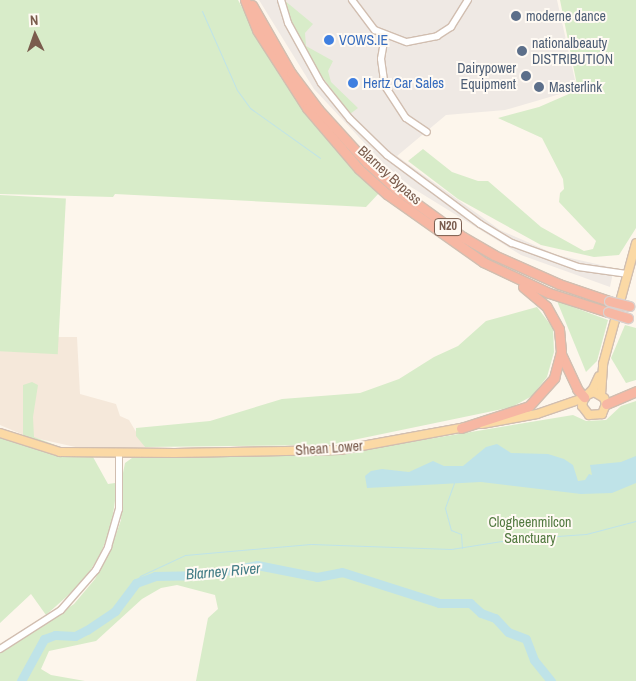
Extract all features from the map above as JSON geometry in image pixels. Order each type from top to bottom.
[{"type":"highway","name":"Blarney Bypass","points":[[247,0],[257,30],[284,76],[334,140],[387,194],[465,251],[531,285],[632,319]]},
{"type":"highway","name":"Blarney Bypass","points":[[247,0],[291,73],[318,109],[395,188],[439,221],[494,255],[559,284],[632,307]]},
{"type":"highway","points":[[465,251],[539,298],[558,329],[561,352],[577,389],[585,397]]},
{"type":"highway","points":[[461,428],[529,406],[554,378],[561,352]]},
{"type":"highway","points":[[606,404],[636,391]]},
{"type":"main road","points":[[603,364],[601,395],[606,404],[604,411],[595,416],[583,409],[585,397],[595,386],[603,364],[636,243]]},
{"type":"main road","points":[[585,397],[601,395]]},
{"type":"main road","name":"Shean Lower","points":[[537,414],[585,397]]},
{"type":"main road","name":"Shean Lower","points":[[0,433],[60,452],[340,450],[537,414],[583,409]]},
{"type":"street","points":[[281,0],[288,24],[321,83],[350,119],[387,154],[480,224],[512,243],[578,267],[627,274]]},
{"type":"street","points":[[352,0],[366,21],[386,36],[407,42],[437,36],[451,26],[468,0]]},
{"type":"street","points":[[386,36],[381,59],[385,86],[403,114],[427,132]]},
{"type":"street","points":[[0,649],[60,610],[96,570],[108,547],[119,509],[119,453]]},
{"type":"shaded area","points":[[259,0],[557,0],[577,89],[505,110],[446,115],[397,156],[500,230],[557,255],[614,268],[610,287],[521,255],[411,187],[386,166],[314,89]]},
{"type":"shaded area","points":[[0,337],[77,337],[80,394],[116,404],[120,416],[129,420],[145,447],[80,448],[26,436],[0,425]]},
{"type":"green space","points":[[0,0],[238,0],[281,78],[304,111],[380,192],[366,207],[115,194],[113,197],[0,194]]},
{"type":"green space","points":[[284,0],[313,24],[305,33],[306,46],[333,61],[328,71],[331,82],[358,108],[350,114],[312,63],[294,30]]},
{"type":"green space","points":[[560,0],[636,0],[636,228],[619,255],[594,257],[541,245],[458,199],[408,161],[423,149],[452,172],[478,181],[488,181],[541,227],[584,251],[593,249],[596,241],[559,202],[560,193],[564,189],[563,179],[542,138],[498,118],[539,107],[578,90]]},
{"type":"green space","points":[[0,195],[66,198],[58,354],[0,351]]},
{"type":"green space","points":[[557,301],[608,320],[597,361],[586,372]]},
{"type":"green space","points":[[537,307],[553,328],[554,352],[547,377],[532,396],[512,407],[329,445],[145,447],[136,436],[136,428],[210,421],[282,399],[360,393],[399,379],[434,357],[458,346],[486,321]]},
{"type":"green space","points":[[625,325],[636,328],[636,380],[626,383],[611,358]]},
{"type":"green space","points":[[32,382],[38,385],[33,417],[34,437],[66,449],[23,438],[23,385]]},
{"type":"green space","name":"Clogheenmilcon Sanctuary","points":[[636,401],[636,681],[196,681],[208,618],[218,609],[215,595],[177,585],[161,588],[142,599],[96,641],[49,651],[41,669],[51,675],[85,681],[0,681],[0,653],[74,604],[95,579],[110,551],[121,520],[123,473],[125,463],[132,458],[338,454],[573,415],[586,421],[606,420],[621,406]]},
{"type":"green space","points":[[0,437],[56,454],[93,457],[108,484],[115,483],[116,494],[111,528],[100,555],[83,582],[46,615],[31,594],[0,623]]},
{"type":"water","points":[[497,444],[511,453],[548,454],[564,459],[573,465],[578,481],[585,480],[589,474],[592,475],[590,465],[621,462],[636,456],[636,483],[612,493],[581,494],[481,482],[367,488],[365,476],[371,471],[382,469],[409,472],[433,461],[444,466],[463,466],[486,447]]},
{"type":"waterway","points":[[202,11],[237,90],[250,108],[320,158]]},
{"type":"waterway","points":[[454,483],[445,508],[451,530],[461,534],[462,548]]},
{"type":"waterway","points":[[136,583],[140,576],[185,555],[311,544],[451,549],[514,539],[586,534],[636,521]]},
{"type":"waterway","name":"Blarney River","points":[[21,681],[44,639],[55,635],[75,636],[87,630],[115,611],[136,583],[155,576],[205,575],[257,565],[317,577],[342,572],[439,603],[470,603],[481,613],[495,618],[508,632],[526,639],[534,660],[551,681]]},
{"type":"place","name":"moderne dance","points":[[516,16]]},
{"type":"place","name":"VOWS.IE","points":[[329,40]]},
{"type":"place","name":"nationalbeauty DISTRIBUTION","points":[[522,51]]},
{"type":"place","name":"Dairypower Equipment","points":[[526,76]]},
{"type":"place","name":"Hertz Car Sales","points":[[353,83]]},
{"type":"place","name":"Masterlink","points":[[539,87]]}]
